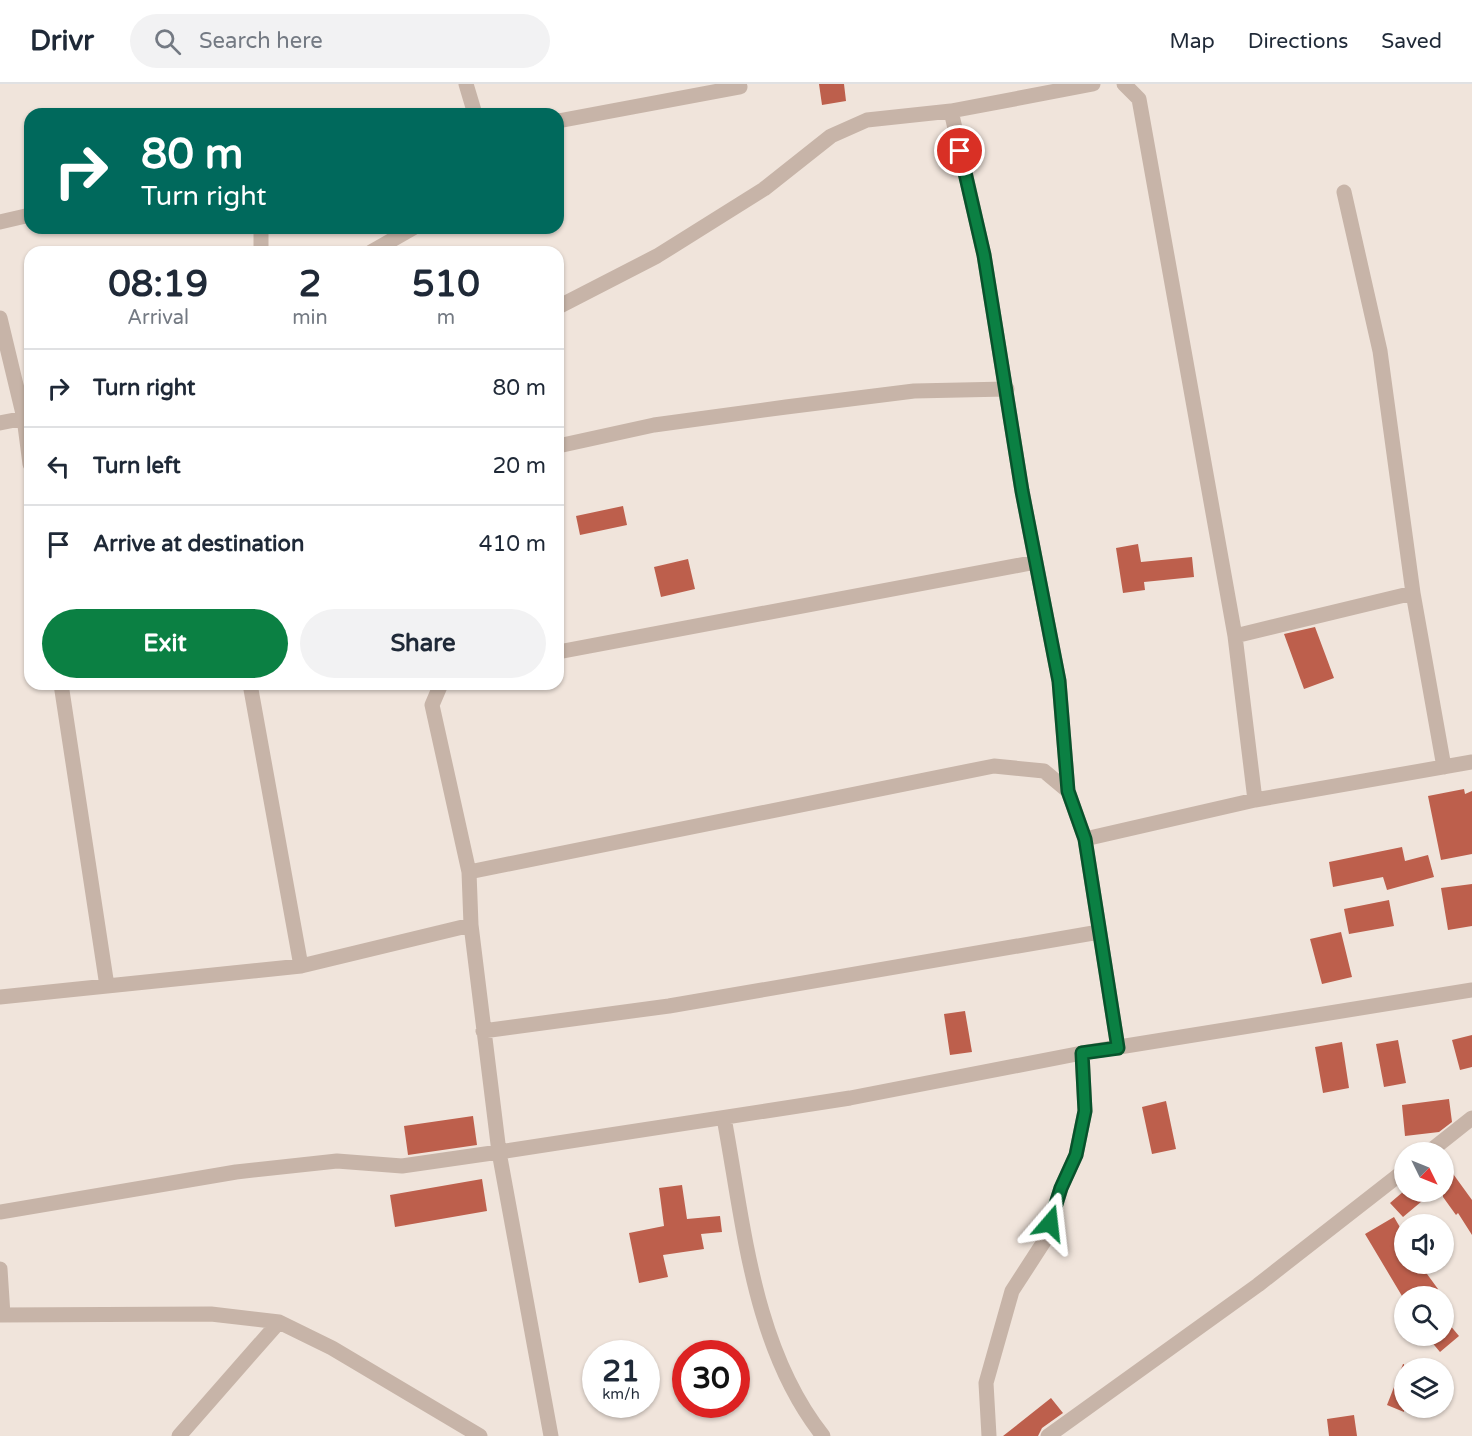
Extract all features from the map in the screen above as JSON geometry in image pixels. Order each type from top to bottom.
[{"type":"street","points":[[466,84],[473,108]]},
{"type":"street","points":[[564,304],[657,256],[745,201],[831,136],[867,120],[951,111],[1093,84]]},
{"type":"street","points":[[1124,84],[1139,99],[1235,636],[1255,800]]},
{"type":"street","points":[[564,120],[740,87]]},
{"type":"street","points":[[951,111],[984,255],[1022,491],[1059,681],[1068,791],[1085,839],[1118,1048]]},
{"type":"street","points":[[1344,192],[1380,351],[1413,594],[1444,768]]},
{"type":"street","points":[[0,222],[24,216]]},
{"type":"street","points":[[382,246],[402,234]]},
{"type":"street","points":[[0,318],[24,406]]},
{"type":"street","points":[[564,445],[654,425],[798,405],[914,391],[1007,389]]},
{"type":"street","points":[[0,423],[24,418]]},
{"type":"street","points":[[564,651],[1036,562]]},
{"type":"street","points":[[1235,636],[1413,594]]},
{"type":"street","points":[[63,690],[107,986]]},
{"type":"street","points":[[251,690],[301,966]]},
{"type":"street","points":[[438,690],[432,705],[469,872],[471,925],[499,1152],[551,1436]]},
{"type":"street","points":[[1085,839],[1255,800],[1472,762]]},
{"type":"street","points":[[469,872],[994,766],[1044,771],[1068,791]]},
{"type":"street","points":[[0,997],[301,966],[471,925]]},
{"type":"street","points":[[483,1031],[669,1006],[1099,932]]},
{"type":"street","points":[[0,1212],[236,1172],[337,1161],[402,1166],[499,1152],[850,1098],[1082,1053],[1472,990]]},
{"type":"street","points":[[989,1436],[986,1383],[1012,1291],[1045,1240],[1061,1188],[1076,1155],[1085,1111],[1082,1053]]},
{"type":"street","points":[[724,1118],[758,1297],[783,1371],[802,1410],[823,1436]]},
{"type":"street","points":[[1442,1142],[1472,1118]]},
{"type":"street","points":[[1048,1436],[1258,1286],[1394,1179]]},
{"type":"street","points":[[0,1269],[2,1316],[211,1314],[279,1322],[332,1348],[476,1435]]},
{"type":"street","points":[[179,1436],[279,1322]]},
{"type":"building","points":[[819,84],[844,84],[846,101],[822,105]]},
{"type":"building","points":[[623,506],[627,525],[580,535],[576,516]]},
{"type":"building","points":[[1138,544],[1141,562],[1192,557],[1194,577],[1144,582],[1145,590],[1123,593],[1116,548]]},
{"type":"building","points":[[688,559],[695,589],[661,597],[654,567]]},
{"type":"building","points":[[1315,627],[1334,678],[1304,689],[1284,634]]},
{"type":"building","points":[[1464,789],[1465,794],[1472,791],[1472,854],[1441,860],[1428,796]]},
{"type":"building","points":[[1402,847],[1405,861],[1428,855],[1434,877],[1387,890],[1383,877],[1333,887],[1329,862]]},
{"type":"building","points":[[1472,884],[1472,926],[1448,930],[1441,888]]},
{"type":"building","points":[[1389,900],[1394,926],[1349,934],[1344,909]]},
{"type":"building","points":[[1341,932],[1352,977],[1322,984],[1310,939]]},
{"type":"building","points":[[965,1011],[972,1052],[950,1055],[944,1014]]},
{"type":"building","points":[[1472,1035],[1472,1067],[1460,1070],[1452,1040]]},
{"type":"building","points":[[1398,1040],[1406,1083],[1384,1087],[1376,1044]]},
{"type":"building","points":[[1342,1042],[1349,1088],[1323,1093],[1315,1047]]},
{"type":"building","points":[[1449,1099],[1452,1122],[1439,1132],[1405,1136],[1402,1105]]},
{"type":"building","points":[[1166,1101],[1176,1149],[1152,1154],[1142,1107]]},
{"type":"building","points":[[473,1116],[477,1145],[408,1155],[404,1126]]},
{"type":"building","points":[[1454,1175],[1472,1200],[1472,1235],[1458,1213],[1456,1215],[1447,1202],[1454,1202]]},
{"type":"building","points":[[482,1179],[487,1211],[395,1227],[390,1195]]},
{"type":"building","points":[[682,1185],[687,1219],[720,1216],[722,1232],[701,1234],[704,1249],[663,1255],[668,1277],[639,1283],[629,1233],[664,1226],[659,1188]]},
{"type":"building","points":[[1394,1200],[1394,1202],[1421,1202],[1407,1214],[1400,1214],[1390,1203]]},
{"type":"building","points":[[1394,1217],[1394,1274],[1427,1274],[1436,1286],[1396,1286],[1365,1234]]},
{"type":"building","points":[[1454,1330],[1459,1336],[1454,1340]]},
{"type":"building","points":[[1435,1346],[1447,1346],[1440,1352]]},
{"type":"building","points":[[1394,1387],[1394,1408],[1387,1405]]},
{"type":"building","points":[[1051,1398],[1063,1413],[1042,1428],[1038,1436],[1003,1436]]},
{"type":"building","points":[[1354,1415],[1357,1436],[1329,1436],[1327,1419]]},
{"type":"route","points":[[960,151],[984,255],[1022,491],[1059,681],[1068,791],[1085,839],[1118,1048],[1082,1053],[1085,1111],[1076,1155],[1061,1188],[1050,1223]]}]
